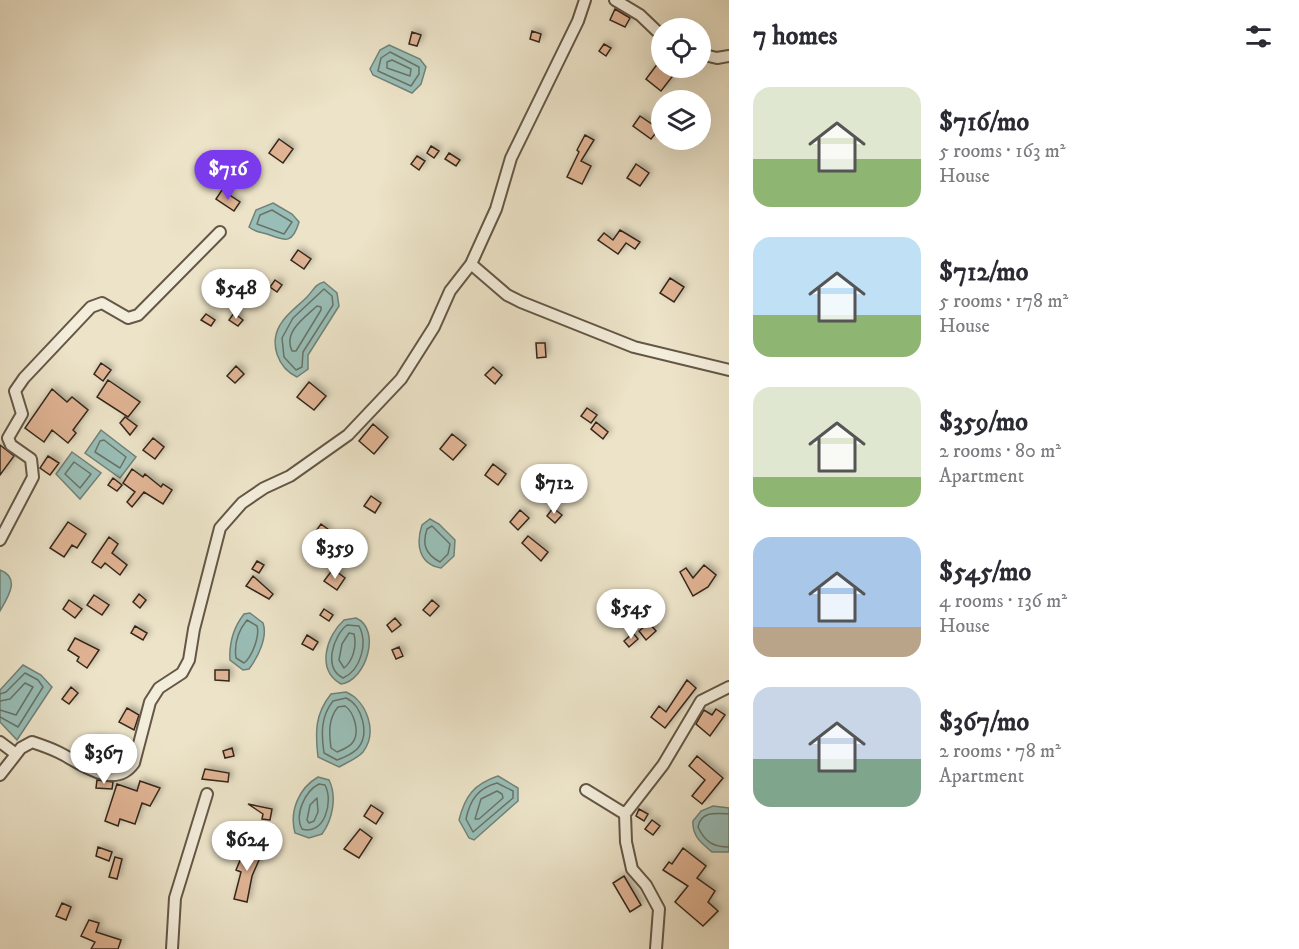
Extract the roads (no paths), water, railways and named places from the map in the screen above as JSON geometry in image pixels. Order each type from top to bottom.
[{"type":"street","points":[[0,775],[16,754],[32,742],[98,773],[119,775],[129,770],[134,763],[150,702],[159,688],[182,673],[189,660],[210,558],[220,528],[242,503],[264,488],[290,476],[348,435],[401,379],[434,327],[450,291],[471,264],[496,209],[511,158],[578,21],[585,0]]},
{"type":"street","points":[[615,0],[640,15],[651,26]]},
{"type":"street","points":[[711,57],[729,56]]},
{"type":"street","points":[[0,540],[33,477],[31,459],[11,445],[8,438],[22,414],[15,392],[24,378],[91,307],[102,303],[128,318],[138,315],[220,232]]},
{"type":"street","points":[[471,264],[507,295],[521,302],[634,346],[729,370]]},
{"type":"street","points":[[656,949],[659,909],[645,885],[632,869],[626,842],[625,814],[663,765],[701,701],[729,687]]},
{"type":"street","points":[[0,742],[16,754]]},
{"type":"street","points":[[586,790],[625,814]]},
{"type":"street","points":[[172,949],[176,898],[207,794]]},
{"type":"water","points":[[389,45],[420,59],[426,67],[421,84],[412,93],[373,75],[370,69],[380,50]]},
{"type":"water","points":[[273,203],[292,214],[299,222],[290,238],[278,238],[249,227],[256,210]]},
{"type":"water","points":[[324,282],[337,293],[339,306],[308,355],[308,369],[297,377],[280,362],[275,340],[277,332],[289,314],[316,286]]},
{"type":"water","points":[[101,430],[136,457],[120,478],[85,453]]},
{"type":"water","points":[[72,452],[101,473],[80,499],[56,474]]},
{"type":"water","points":[[430,519],[439,524],[455,540],[454,556],[441,568],[427,562],[419,545],[422,525]]},
{"type":"water","points":[[0,570],[10,578],[11,588],[0,611]]},
{"type":"water","points":[[250,613],[263,623],[264,634],[256,659],[249,669],[243,670],[230,660],[230,647],[237,625],[244,614]]},
{"type":"water","points":[[356,618],[364,624],[368,633],[368,654],[358,674],[350,681],[341,684],[328,670],[326,653],[332,635],[344,620]]},
{"type":"water","points":[[23,665],[41,675],[52,687],[17,740],[0,722],[0,690]]},
{"type":"water","points":[[346,692],[360,702],[365,710],[370,735],[363,752],[339,767],[318,757],[317,724],[322,709],[331,694]]},
{"type":"water","points":[[498,776],[518,788],[518,801],[474,840],[469,838],[459,820],[464,804],[477,787]]},
{"type":"water","points":[[318,777],[329,780],[333,793],[333,807],[322,834],[309,838],[295,833],[293,817],[301,794]]},
{"type":"water","points":[[713,806],[729,808],[729,852],[712,852],[701,842],[694,831],[693,821],[701,811]]}]
